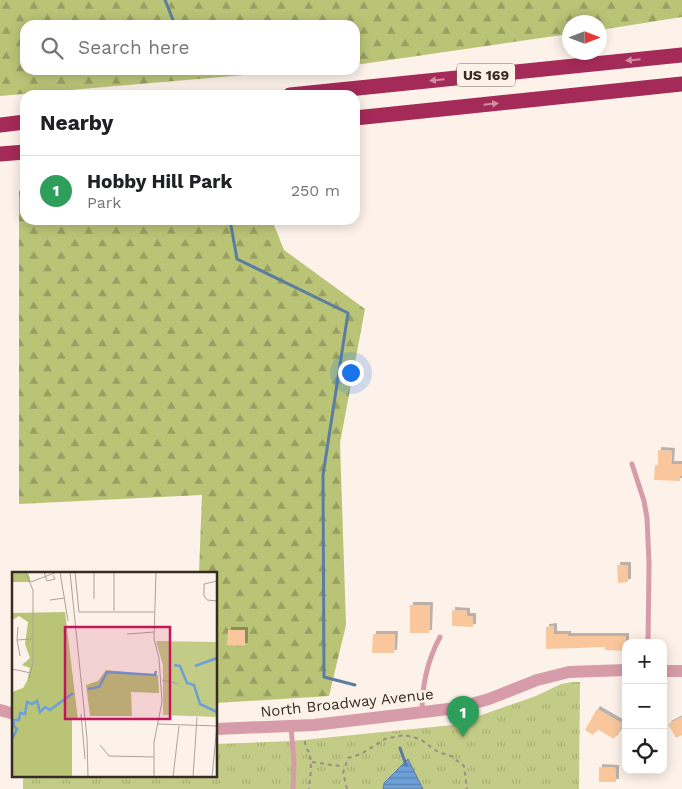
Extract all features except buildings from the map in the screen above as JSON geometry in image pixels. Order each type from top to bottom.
[{"type":"highway","name":"US 169","points":[[339,90],[682,55]]},
{"type":"highway","name":"US 169","points":[[360,117],[682,84]]},
{"type":"highway","points":[[0,125],[20,123]]},
{"type":"highway","points":[[0,154],[20,152]]},
{"type":"street","name":"North Broadway Avenue","points":[[218,729],[291,726],[457,708],[489,699],[537,680],[569,672],[622,670]]},
{"type":"street","points":[[667,671],[682,671]]},
{"type":"lane","points":[[632,464],[644,501],[647,518],[649,563],[648,639]]},
{"type":"lane","points":[[422,712],[422,694],[427,668],[431,654],[440,637]]},
{"type":"lane","points":[[291,726],[294,762],[293,789]]},
{"type":"path","points":[[347,789],[343,773],[348,758],[361,754],[385,739],[404,735],[420,739],[438,752],[451,756],[464,766],[467,789]]},
{"type":"path","points":[[304,742],[305,748],[310,753],[310,789]]},
{"type":"path","points":[[311,762],[330,766],[344,766]]},
{"type":"green space","points":[[0,0],[682,0],[682,17],[607,29],[607,15],[562,15],[562,35],[360,64],[360,20],[20,20],[20,75],[243,75],[69,90],[20,90],[20,94],[0,96]]},
{"type":"green space","points":[[19,191],[20,225],[274,225],[284,250],[365,309],[340,443],[346,625],[329,696],[218,703],[218,572],[199,572],[202,495],[19,504]]},
{"type":"green space","points":[[580,682],[579,789],[23,789],[23,776],[218,776],[218,744],[293,741],[453,725],[536,696],[561,684]]},
{"type":"water","points":[[408,759],[423,789],[383,789],[384,783]]},
{"type":"waterway","points":[[165,0],[173,20]]},
{"type":"waterway","points":[[231,225],[237,259],[348,313],[323,475],[324,677],[355,685]]},
{"type":"waterway","points":[[400,748],[406,765]]},
{"type":"place","name":"Hobby Hill Park","points":[[463,737]]}]
